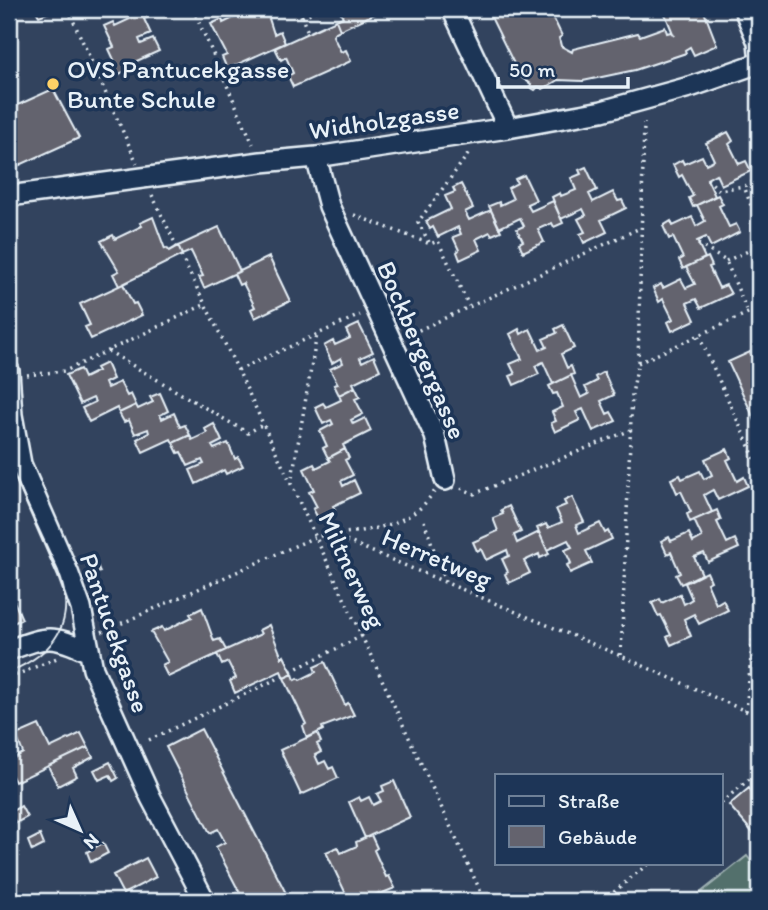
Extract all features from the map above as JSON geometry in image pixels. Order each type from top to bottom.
[{"type":"street","points":[[452,9],[508,128]]},
{"type":"street","points":[[744,9],[758,42],[759,52]]},
{"type":"street","name":"Widholzgasse","points":[[9,196],[261,162],[316,158],[508,128],[602,111],[693,86],[759,63]]},
{"type":"street","name":"Bockbergergasse","points":[[316,158],[329,206],[435,436],[445,480]]},
{"type":"street","name":"Pantucekgasse","points":[[9,371],[12,415],[21,464],[81,608],[93,669],[151,798],[205,901]]},
{"type":"street","points":[[9,650],[53,637],[89,652]]},
{"type":"path","points":[[68,9],[141,171]]},
{"type":"path","points":[[240,9],[242,15]]},
{"type":"path","points":[[301,9],[308,32]]},
{"type":"path","points":[[302,17],[319,9]]},
{"type":"path","points":[[195,10],[254,146]]},
{"type":"path","points":[[621,656],[632,394],[638,363],[644,122]]},
{"type":"path","points":[[430,244],[418,222],[470,153]]},
{"type":"path","points":[[707,179],[719,190],[744,186],[759,179]]},
{"type":"path","points":[[744,186],[759,228]]},
{"type":"path","points":[[149,189],[177,247]]},
{"type":"path","points":[[346,213],[430,244],[438,241],[469,306]]},
{"type":"path","points":[[392,343],[640,228]]},
{"type":"path","points":[[698,244],[726,261],[748,313]]},
{"type":"path","points":[[726,261],[759,246]]},
{"type":"path","name":"Miltnerweg","points":[[181,256],[238,370],[485,901]]},
{"type":"path","points":[[9,377],[65,372],[206,304]]},
{"type":"path","points":[[638,363],[759,308]]},
{"type":"path","points":[[238,370],[362,314]]},
{"type":"path","points":[[291,484],[317,334]]},
{"type":"path","points":[[699,335],[759,468]]},
{"type":"path","points":[[108,351],[248,433],[263,424]]},
{"type":"path","points":[[445,480],[474,494],[631,430]]},
{"type":"path","name":"Bockbergergasse","points":[[330,534],[351,533],[387,525],[416,512],[445,480]]},
{"type":"path","points":[[424,521],[445,582]]},
{"type":"path","points":[[100,633],[315,537],[330,534]]},
{"type":"path","name":"Herretweg","points":[[330,534],[759,717]]},
{"type":"path","points":[[746,711],[759,571]]},
{"type":"path","points":[[291,671],[362,636]]},
{"type":"path","points":[[149,740],[283,676]]},
{"type":"path","points":[[722,802],[759,771]]},
{"type":"path","points":[[603,901],[648,864]]},
{"type":"green space","points":[[747,856],[759,871],[759,901],[690,901]]},
{"type":"building","points":[[35,9],[58,9],[39,16]]},
{"type":"building","points":[[145,9],[149,17],[144,19],[151,34],[139,39],[141,44],[153,39],[159,51],[130,64],[132,68],[117,75],[113,66],[116,64],[109,49],[114,47],[104,26],[113,22],[115,26]]},
{"type":"building","points":[[252,9],[266,9],[274,34],[280,31],[285,43],[227,69],[222,57],[227,55],[211,24],[222,19],[223,23]]},
{"type":"building","points":[[339,9],[378,9],[379,12],[340,30],[336,20],[343,17]]},
{"type":"building","points":[[487,9],[549,9],[562,36],[559,38],[561,46],[572,52],[573,49],[638,33],[640,36],[665,27],[667,33],[671,32],[674,36],[663,9],[703,9],[717,45],[694,55],[690,47],[685,50],[686,53],[635,70],[583,81],[558,80],[543,89],[538,87],[535,90],[522,78],[522,73],[518,72]]},
{"type":"building","points":[[336,20],[340,30],[333,36],[341,52],[346,50],[351,61],[293,87],[288,76],[293,73],[286,57],[281,60],[275,48]]},
{"type":"building","points":[[53,89],[79,138],[9,170],[9,109]]},
{"type":"building","points":[[728,132],[733,141],[729,144],[739,164],[746,161],[751,171],[721,185],[716,174],[707,179],[715,196],[693,207],[689,198],[693,196],[682,175],[679,177],[673,165],[682,160],[684,164],[702,156],[706,164],[714,160],[706,143]]},
{"type":"building","points":[[586,167],[597,190],[589,194],[593,202],[613,192],[626,208],[601,220],[607,232],[584,243],[580,234],[585,232],[578,219],[586,215],[583,209],[561,219],[552,197],[576,190],[571,178],[581,174],[579,170]]},
{"type":"building","points":[[524,175],[536,200],[527,204],[531,211],[553,201],[563,223],[554,227],[552,223],[538,229],[544,242],[523,252],[519,243],[523,241],[517,229],[524,226],[520,218],[499,228],[489,206],[499,202],[500,205],[513,199],[508,188],[517,183],[515,179]]},
{"type":"building","points":[[461,184],[473,208],[465,212],[469,220],[491,210],[501,231],[492,235],[490,232],[476,239],[481,250],[460,260],[453,237],[461,234],[458,227],[438,237],[426,221],[451,209],[445,196],[455,192],[453,188]]},
{"type":"building","points":[[718,195],[723,204],[719,206],[729,227],[736,224],[740,232],[711,247],[706,237],[697,241],[705,258],[683,269],[679,260],[683,258],[673,237],[669,239],[663,226],[671,221],[673,226],[692,217],[696,226],[705,221],[697,205]]},
{"type":"building","points":[[153,217],[165,249],[169,251],[178,246],[182,255],[119,286],[113,274],[119,271],[101,241],[113,235],[115,239],[142,226],[140,223]]},
{"type":"building","points":[[219,227],[240,271],[204,288],[199,277],[203,276],[191,251],[182,255],[178,246]]},
{"type":"building","points":[[269,257],[290,301],[255,318],[251,309],[255,307],[243,283],[239,285],[234,274]]},
{"type":"building","points":[[708,257],[712,266],[709,267],[719,288],[726,285],[731,294],[701,308],[696,299],[687,303],[695,320],[672,331],[668,322],[673,319],[663,299],[659,302],[653,288],[661,284],[663,288],[681,279],[686,288],[695,284],[686,267]]},
{"type":"building","points":[[123,284],[142,315],[91,339],[85,327],[90,325],[80,304]]},
{"type":"building","points":[[359,324],[373,352],[360,358],[362,362],[374,356],[380,370],[353,383],[355,387],[339,395],[334,385],[338,384],[330,369],[343,363],[341,358],[332,363],[324,346],[333,341],[335,345],[350,338],[346,330]]},
{"type":"building","points":[[563,325],[574,348],[561,354],[567,368],[571,366],[574,374],[553,384],[543,362],[535,366],[539,374],[514,385],[510,376],[515,374],[510,364],[522,359],[510,334],[519,329],[521,334],[530,329],[540,350],[547,347],[543,339],[557,333],[555,329]]},
{"type":"building","points":[[759,348],[759,389],[753,392],[757,401],[759,400],[759,429],[728,362]]},
{"type":"building","points":[[106,363],[113,379],[105,383],[107,388],[120,382],[127,396],[131,394],[136,405],[119,413],[117,408],[89,422],[82,408],[95,402],[93,398],[80,404],[66,375],[80,369],[84,378],[98,371],[96,368]]},
{"type":"building","points":[[604,372],[614,395],[601,401],[607,414],[611,412],[616,421],[593,431],[583,409],[576,412],[580,420],[555,432],[551,423],[556,421],[552,412],[563,407],[557,393],[553,394],[549,386],[571,375],[581,398],[589,394],[585,387],[597,381],[595,377]]},
{"type":"building","points":[[355,387],[360,397],[355,399],[363,414],[351,420],[353,424],[365,418],[371,431],[343,445],[345,449],[328,458],[323,448],[327,446],[320,431],[333,424],[331,420],[323,424],[315,407],[323,403],[326,407],[341,400],[339,395]]},
{"type":"building","points":[[160,393],[168,411],[160,415],[162,419],[174,413],[180,427],[185,425],[190,435],[173,443],[171,439],[143,452],[137,439],[149,433],[148,429],[135,434],[129,420],[124,422],[119,413],[136,405],[138,409],[153,402],[150,397]]},
{"type":"building","points":[[214,424],[222,441],[212,446],[214,449],[228,443],[235,459],[238,457],[243,466],[226,474],[224,470],[196,484],[190,470],[204,464],[202,460],[188,466],[173,443],[190,435],[192,440],[207,433],[205,429]]},
{"type":"building","points":[[345,449],[349,458],[345,460],[353,475],[341,481],[343,486],[354,480],[360,493],[333,506],[335,510],[318,518],[313,509],[317,507],[309,492],[314,490],[304,469],[314,464],[316,468]]},
{"type":"building","points":[[727,449],[731,458],[727,460],[737,481],[744,477],[748,486],[718,500],[713,490],[704,495],[712,512],[690,522],[687,514],[691,512],[681,491],[677,493],[671,479],[680,475],[682,479],[700,471],[704,479],[712,475],[705,459]]},
{"type":"building","points":[[572,497],[584,522],[576,525],[579,533],[600,523],[612,539],[586,551],[592,563],[570,573],[567,565],[571,563],[565,550],[572,547],[568,540],[547,550],[537,528],[546,524],[548,528],[562,522],[556,509],[566,505],[564,501]]},
{"type":"building","points":[[509,506],[521,532],[514,535],[517,543],[539,532],[549,554],[540,558],[539,554],[524,561],[530,573],[509,583],[505,574],[508,572],[502,559],[509,556],[507,550],[486,560],[481,549],[477,551],[473,542],[498,531],[493,518],[503,514],[501,510]]},
{"type":"building","points":[[717,510],[721,520],[717,522],[727,543],[735,539],[739,548],[708,562],[704,553],[694,557],[702,574],[681,584],[676,575],[680,573],[671,552],[667,554],[661,541],[669,537],[671,541],[689,533],[693,542],[702,537],[694,520]]},
{"type":"building","points":[[94,558],[100,572],[91,576],[85,562]]},
{"type":"building","points":[[707,572],[711,581],[707,583],[716,604],[723,600],[728,610],[699,624],[694,614],[684,619],[691,636],[671,645],[667,637],[671,635],[652,603],[660,599],[662,603],[680,594],[684,604],[692,599],[685,583]]},
{"type":"building","points":[[9,590],[22,619],[9,625]]},
{"type":"building","points":[[202,608],[214,641],[220,639],[226,650],[168,677],[162,665],[168,662],[151,632],[162,627],[164,631],[192,617],[190,614]]},
{"type":"building","points":[[269,625],[282,658],[284,656],[293,674],[284,678],[281,671],[235,693],[230,681],[236,678],[228,662],[222,665],[217,654],[261,634],[259,630]]},
{"type":"building","points":[[325,662],[345,705],[348,703],[354,715],[322,727],[323,730],[307,738],[303,726],[306,724],[284,678],[293,674],[295,680],[300,680],[316,672],[314,667]]},
{"type":"building","points":[[39,725],[50,748],[81,733],[88,747],[15,782],[12,776],[9,778],[9,761],[23,753],[16,735]]},
{"type":"building","points":[[201,729],[290,901],[244,901],[216,847],[225,842],[218,829],[210,833],[166,747]]},
{"type":"building","points":[[317,733],[321,742],[317,744],[321,752],[315,755],[319,764],[325,761],[329,769],[333,767],[338,778],[301,795],[280,750]]},
{"type":"building","points":[[88,747],[93,757],[73,768],[77,776],[58,786],[48,766]]},
{"type":"building","points":[[110,762],[118,778],[113,781],[110,775],[99,780],[94,770]]},
{"type":"building","points":[[394,781],[410,817],[365,838],[349,802],[359,797],[361,801],[369,797],[373,805],[381,801],[377,794],[384,791],[382,786]]},
{"type":"building","points":[[749,788],[759,801],[759,840],[729,805]]},
{"type":"building","points":[[21,806],[27,817],[16,823],[10,812]]},
{"type":"building","points":[[40,835],[44,845],[32,851],[28,841]]},
{"type":"building","points":[[371,835],[377,848],[374,850],[386,877],[389,876],[395,888],[364,901],[345,901],[343,898],[347,896],[326,852],[338,847],[341,853],[357,846],[356,842]]},
{"type":"building","points":[[103,843],[108,853],[91,862],[87,852]]},
{"type":"building","points":[[146,858],[156,877],[123,894],[113,875]]},
{"type":"tram line","points":[[9,465],[58,571],[64,589],[65,605],[63,620],[50,645],[39,655],[9,672]]},
{"type":"place","name":"OVS Pantucekgasse Bunte Schule","points":[[53,84]]}]
